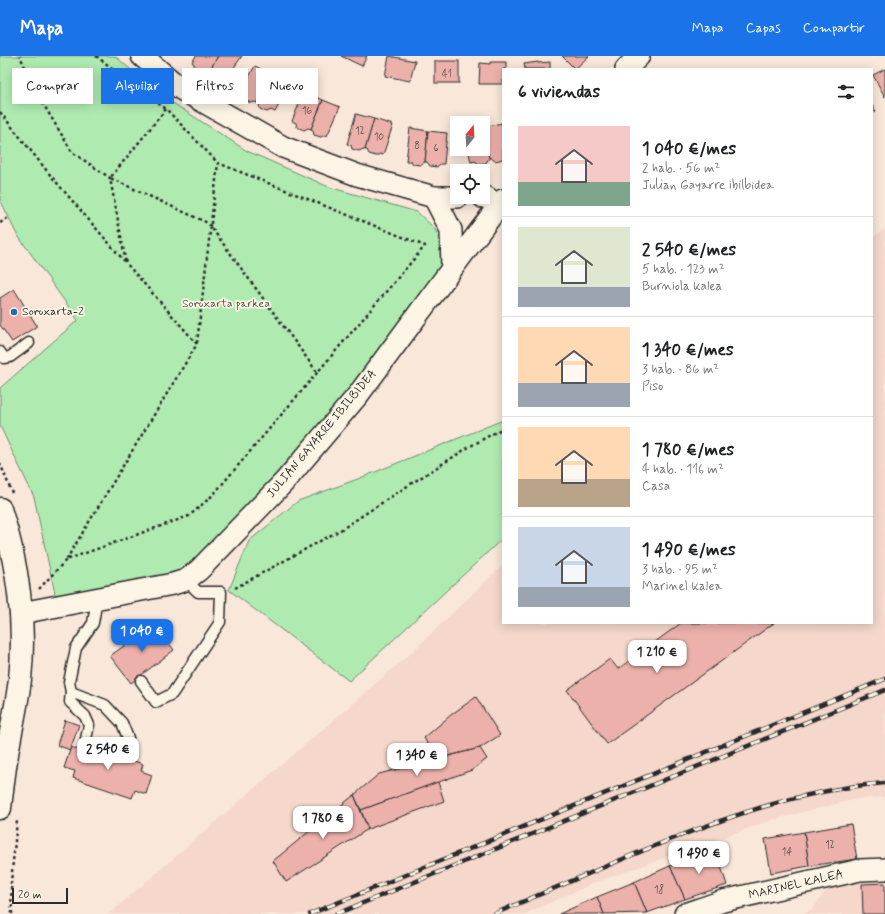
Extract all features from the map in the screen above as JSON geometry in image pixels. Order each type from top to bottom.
[{"type":"street","points":[[142,56],[181,89],[284,147],[357,175],[434,197],[450,197]]},
{"type":"street","points":[[627,68],[639,56]]},
{"type":"street","points":[[434,197],[451,230],[452,268]]},
{"type":"street","name":"JULIAN GAYARRE IBILBIDEA","points":[[21,613],[173,584],[186,580],[199,570],[286,480],[358,394],[483,226],[494,202]]},
{"type":"street","points":[[445,219],[483,226]]},
{"type":"street","points":[[0,509],[6,525],[15,569],[21,613],[22,648],[16,709],[6,760],[0,808]]},
{"type":"street","name":"MARINEL KALEA","points":[[685,914],[723,901],[860,870],[885,869]]},
{"type":"lane","points":[[0,352],[4,358],[10,357],[29,343]]},
{"type":"lane","points":[[141,681],[156,702],[172,694],[220,622],[221,592],[198,592],[186,580]]},
{"type":"lane","points":[[86,739],[89,725],[86,716],[70,702],[71,692],[69,682],[76,648],[93,623],[97,599]]},
{"type":"lane","points":[[71,692],[105,705],[122,723],[128,738],[125,747]]},
{"type":"path","points":[[20,56],[36,92],[72,152],[110,178],[208,223],[318,372]]},
{"type":"path","points":[[66,560],[189,516],[213,495],[425,246],[218,163],[166,109],[96,56]]},
{"type":"path","points":[[126,263],[110,178],[166,109]]},
{"type":"path","points":[[0,112],[51,176],[197,344]]},
{"type":"path","points":[[36,592],[66,560],[197,344],[218,163]]},
{"type":"path","points":[[0,223],[9,217]]},
{"type":"path","points":[[221,592],[238,587],[342,529],[422,476],[502,429]]},
{"type":"shaded area","points":[[885,229],[885,797],[856,799],[775,819],[596,882],[525,914],[109,914],[411,653],[502,566],[502,624],[873,624],[873,237]]},
{"type":"shaded area","points":[[885,882],[885,914],[804,914],[814,908],[825,891],[830,887],[841,883]]},
{"type":"green space","name":"Soroxarta parkea","points":[[0,56],[115,56],[129,68],[101,68],[101,104],[174,104],[247,151],[329,187],[417,212],[435,229],[444,254],[439,280],[398,333],[214,545],[188,568],[154,578],[56,598],[34,497],[0,426],[0,388],[78,320],[16,233],[0,199]]},
{"type":"green space","points":[[502,420],[502,539],[349,681],[229,590],[249,541],[298,501],[363,477]]},
{"type":"building","points":[[196,56],[218,56],[211,68],[195,68],[192,62]]},
{"type":"building","points":[[218,56],[242,56],[234,68],[211,68]]},
{"type":"building","points":[[341,56],[367,56],[362,66]]},
{"type":"building","points":[[389,56],[415,61],[410,81],[385,76]]},
{"type":"building","points":[[562,56],[589,56],[576,68],[574,68]]},
{"type":"building","points":[[435,61],[459,61],[459,83],[435,83]]},
{"type":"building","points":[[490,62],[506,62],[506,68],[502,68],[502,84],[479,84],[480,63],[490,64]]},
{"type":"building","points":[[550,62],[550,68],[525,68],[524,64]]},
{"type":"building","points":[[255,66],[259,68],[256,68],[256,102],[248,102],[248,79]]},
{"type":"building","points":[[885,69],[885,97],[873,75]]},
{"type":"building","points":[[318,98],[323,100],[311,129],[308,128],[304,130],[297,127],[296,123],[292,121],[299,104],[318,104]]},
{"type":"building","points":[[323,100],[340,107],[327,136],[325,135],[321,137],[314,135],[313,130],[311,129]]},
{"type":"building","points":[[259,104],[279,104],[275,112],[271,110],[267,112],[260,109]]},
{"type":"building","points":[[356,114],[374,119],[365,150],[363,149],[359,151],[352,149],[351,145],[347,144]]},
{"type":"building","points":[[374,119],[393,125],[383,155],[380,154],[376,156],[369,154],[367,150],[365,150]]},
{"type":"building","points":[[502,123],[502,159],[495,161],[489,158],[490,126]]},
{"type":"building","points":[[410,128],[428,131],[425,162],[420,165],[413,164],[411,161],[406,161]]},
{"type":"building","points":[[428,131],[447,133],[444,164],[440,164],[437,167],[430,166],[427,162],[425,162]]},
{"type":"building","points":[[470,156],[488,156],[486,163],[479,164],[475,161],[471,162]]},
{"type":"building","name":"Soroxarta-2","points":[[14,289],[37,326],[12,342],[0,325],[0,298]]},
{"type":"building","points":[[154,624],[174,650],[131,683],[110,656]]},
{"type":"building","points":[[680,624],[773,624],[607,744],[567,690],[610,659],[618,669]]},
{"type":"building","points":[[476,697],[500,735],[480,748],[437,759],[424,738],[452,714]]},
{"type":"building","points":[[65,720],[79,725],[70,750],[57,745]]},
{"type":"building","points":[[85,744],[143,764],[141,771],[152,775],[146,794],[135,790],[132,798],[73,778],[75,771],[64,768],[71,747],[83,751]]},
{"type":"building","points":[[480,748],[487,759],[472,770],[361,810],[354,795],[379,774]]},
{"type":"building","points":[[438,782],[444,801],[368,829],[361,810]]},
{"type":"building","points":[[354,795],[368,829],[286,882],[273,861]]},
{"type":"building","points":[[851,824],[857,859],[809,866],[804,832]]},
{"type":"building","points":[[804,832],[809,866],[771,873],[765,839]]},
{"type":"building","points":[[716,851],[727,885],[685,899],[670,866]]},
{"type":"building","points":[[670,866],[685,899],[647,913],[634,882]]},
{"type":"building","points":[[634,882],[647,913],[604,914],[597,897]]},
{"type":"building","points":[[885,883],[885,914],[863,914],[862,884]]},
{"type":"building","points":[[597,897],[604,914],[559,914]]},
{"type":"railway","points":[[310,914],[885,679]]},
{"type":"railway","points":[[336,914],[885,690]]},
{"type":"railway","points":[[494,914],[692,831],[755,809],[819,793],[885,783]]},
{"type":"place","name":"Soroxarta-2","points":[[14,312]]}]
